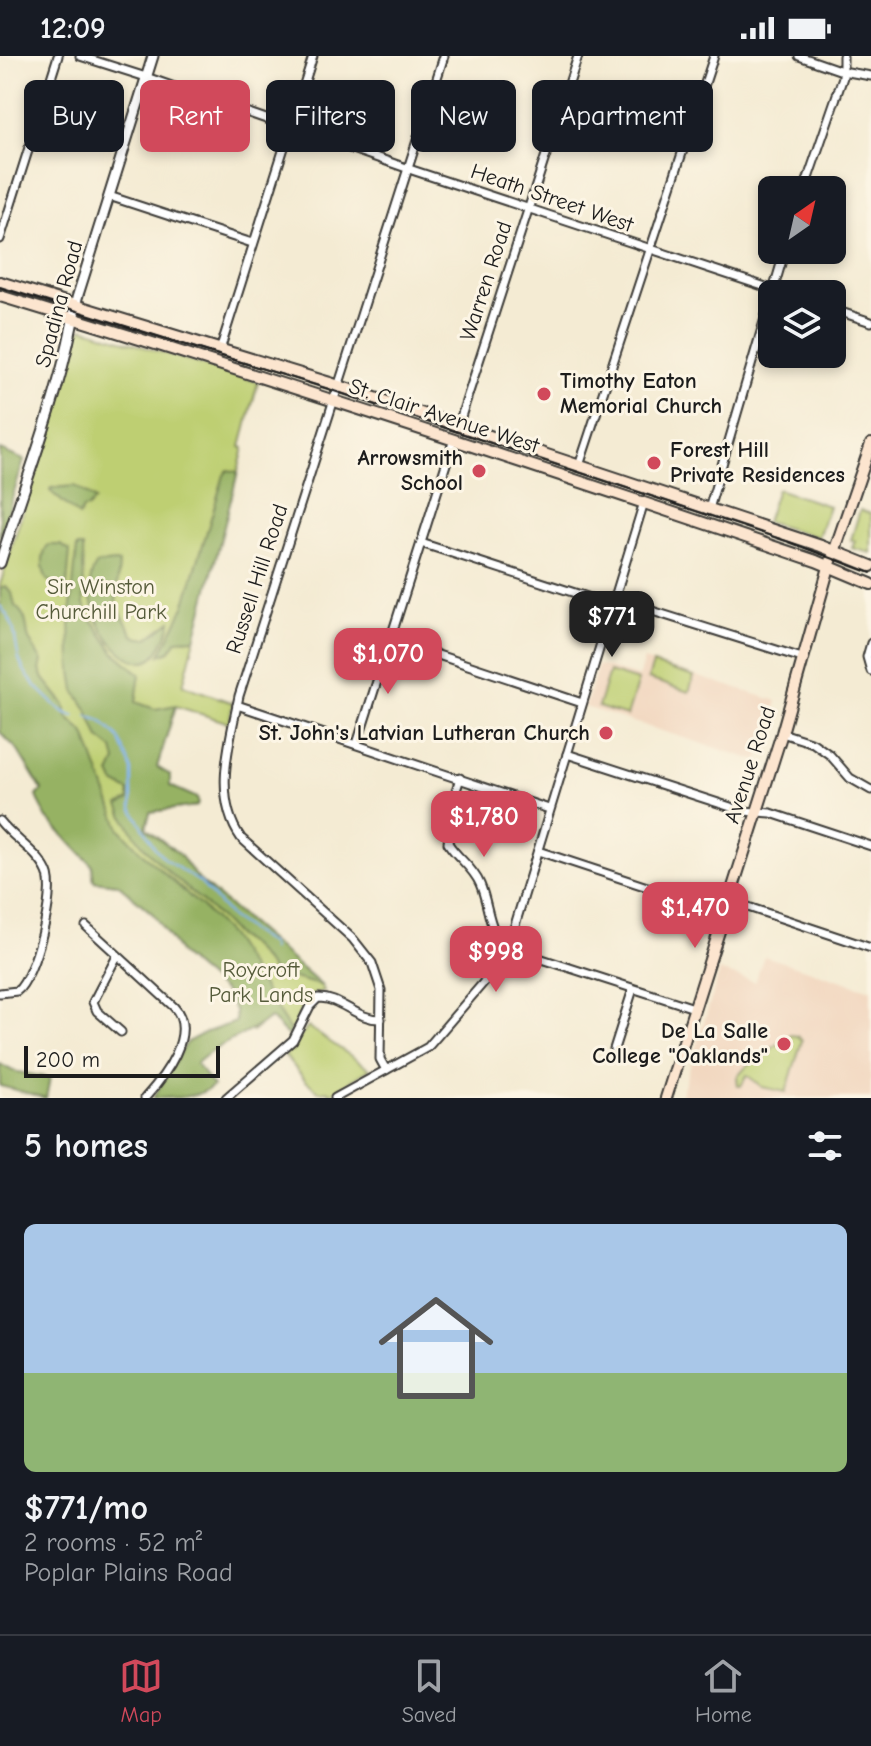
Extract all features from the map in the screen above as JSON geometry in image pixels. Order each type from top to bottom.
[{"type":"main road","name":"St. Clair Avenue West","points":[[0,282],[337,385],[871,566]]},
{"type":"main road","name":"St. Clair Avenue West","points":[[0,296],[454,439],[644,502],[871,584]]},
{"type":"main road","name":"Avenue Road","points":[[666,1098],[782,733],[834,551],[871,444]]},
{"type":"main road","points":[[530,466],[535,451]]},
{"type":"street","points":[[0,239],[58,56]]},
{"type":"street","name":"Heath Street West","points":[[80,56],[266,119]]},
{"type":"street","name":"Spadina Road","points":[[0,563],[52,400],[76,304],[153,56]]},
{"type":"street","points":[[305,80],[313,56]]},
{"type":"street","name":"Russell Hill Road","points":[[386,1070],[380,1060],[379,979],[362,948],[241,838],[231,822],[225,779],[237,705],[444,56]]},
{"type":"street","name":"Warren Road","points":[[458,426],[578,56]]},
{"type":"street","points":[[579,466],[714,56]]},
{"type":"street","points":[[799,56],[842,71],[871,76]]},
{"type":"street","points":[[809,176],[843,77],[843,56]]},
{"type":"street","points":[[220,350],[282,152]]},
{"type":"street","name":"Heath Street West","points":[[361,152],[758,284]]},
{"type":"street","points":[[109,196],[252,243]]},
{"type":"street","points":[[846,314],[871,322]]},
{"type":"street","points":[[709,509],[758,341]]},
{"type":"street","points":[[357,744],[454,439]]},
{"type":"street","points":[[335,1098],[428,1047],[490,978],[508,948],[644,502]]},
{"type":"street","points":[[421,543],[802,658]]},
{"type":"street","points":[[390,639],[582,703]]},
{"type":"street","points":[[870,668],[867,657],[871,643]]},
{"type":"street","points":[[237,705],[549,809]]},
{"type":"street","points":[[782,733],[813,743],[830,755],[850,778],[871,790]]},
{"type":"street","points":[[567,754],[743,811],[771,813],[871,846]]},
{"type":"street","points":[[460,778],[454,797],[448,843],[475,874],[485,896],[491,927],[508,948],[694,1008]]},
{"type":"street","points":[[0,821],[44,866],[51,882],[51,894],[25,983],[13,993],[0,993]]},
{"type":"street","points":[[0,835],[11,834]]},
{"type":"street","points":[[538,851],[711,908],[742,905],[871,948]]},
{"type":"street","points":[[86,926],[174,1007],[183,1022],[183,1033],[176,1050],[145,1098]]},
{"type":"street","points":[[117,956],[93,1002],[97,1011],[121,1032]]},
{"type":"street","points":[[614,1049],[633,989]]},
{"type":"street","points":[[226,1098],[293,1040],[310,1006],[318,998],[330,1000],[365,1018],[381,1019]]},
{"type":"shaded area","points":[[644,660],[777,701],[758,761],[585,707],[598,665],[638,677]]},
{"type":"shaded area","name":"De La Salle College \"Oaklands\"","points":[[764,956],[871,990],[871,1098],[680,1098],[720,971],[755,982]]},
{"type":"green space","name":"Sir Winston Churchill Park","points":[[83,328],[258,382],[183,685],[233,703],[229,723],[176,706],[157,767],[170,775],[170,786],[197,798],[198,802],[197,806],[150,812],[146,828],[179,854],[199,880],[322,986],[324,991],[316,993],[306,1002],[288,1036],[270,1018],[252,1032],[236,1022],[235,1011],[225,992],[182,956],[153,914],[118,884],[94,881],[92,865],[46,817],[37,796],[42,790],[17,749],[0,732],[0,585],[78,332]]},
{"type":"green space","points":[[0,450],[24,460],[0,538]]},
{"type":"green space","points":[[228,470],[238,472],[195,639],[177,640],[170,651],[160,655],[184,607]]},
{"type":"green space","points":[[75,486],[95,500],[79,516],[50,491],[51,488]]},
{"type":"green space","points":[[777,489],[829,506],[818,537],[766,522]]},
{"type":"green space","points":[[860,510],[871,514],[871,553],[852,548],[855,541],[851,540]]},
{"type":"green space","points":[[48,545],[61,545],[70,551],[66,598],[57,591],[58,585],[45,576],[43,558]]},
{"type":"green space","points":[[77,547],[83,547],[84,604],[87,612],[114,652],[140,674],[136,702],[155,709],[176,705],[157,767],[170,775],[170,786],[197,798],[198,802],[197,806],[150,812],[146,828],[179,854],[199,880],[322,986],[273,972],[251,946],[237,937],[156,860],[129,825],[119,805],[129,800],[129,791],[114,783],[110,774],[116,761],[113,749],[99,738],[88,711],[75,691],[70,616]]},
{"type":"green space","points":[[119,563],[116,604],[133,635],[148,638],[171,621],[169,630],[151,658],[138,661],[123,654],[98,622],[90,581],[97,564]]},
{"type":"green space","points":[[6,586],[12,593],[15,606],[24,616],[29,639],[42,661],[40,670],[44,679],[65,705],[67,717],[85,734],[120,829],[229,935],[291,1032],[288,1036],[270,1018],[213,1050],[196,1064],[213,1086],[201,1093],[153,1098],[187,1042],[236,1022],[235,1011],[225,992],[182,956],[153,914],[118,884],[94,881],[92,865],[46,817],[37,796],[42,790],[17,749],[0,732],[0,588]]},
{"type":"green space","points":[[653,664],[694,677],[689,692],[648,679]]},
{"type":"green space","points":[[609,672],[638,681],[627,716],[598,707]]},
{"type":"green space","points":[[308,1027],[370,1069],[330,1094],[328,1091],[320,1092],[285,1056]]},
{"type":"green space","points":[[791,1035],[798,1036],[802,1041],[786,1092],[762,1087],[747,1075],[738,1086],[737,1077],[747,1066]]},
{"type":"green space","points":[[0,1064],[13,1071],[50,1078],[46,1098],[0,1086]]},
{"type":"waterway","points":[[0,606],[12,626],[19,659],[28,676],[58,707],[75,716]]},
{"type":"waterway","points":[[88,716],[101,721],[119,738],[132,770],[132,808],[155,848],[166,860],[201,883],[231,918],[271,945],[272,950]]},
{"type":"tram line","points":[[0,287],[328,389],[789,542],[871,573]]},
{"type":"place","name":"Timothy Eaton Memorial Church","points":[[544,394]]},
{"type":"place","name":"Forest Hill Private Residences","points":[[654,463]]},
{"type":"place","name":"Arrowsmith School","points":[[479,471]]},
{"type":"place","name":"St. John's Latvian Lutheran Church","points":[[606,733]]},
{"type":"place","name":"De La Salle College \"Oaklands\"","points":[[784,1044]]},
{"type":"park label","name":"Roycroft Park Lands","points":[[261,982]]}]
